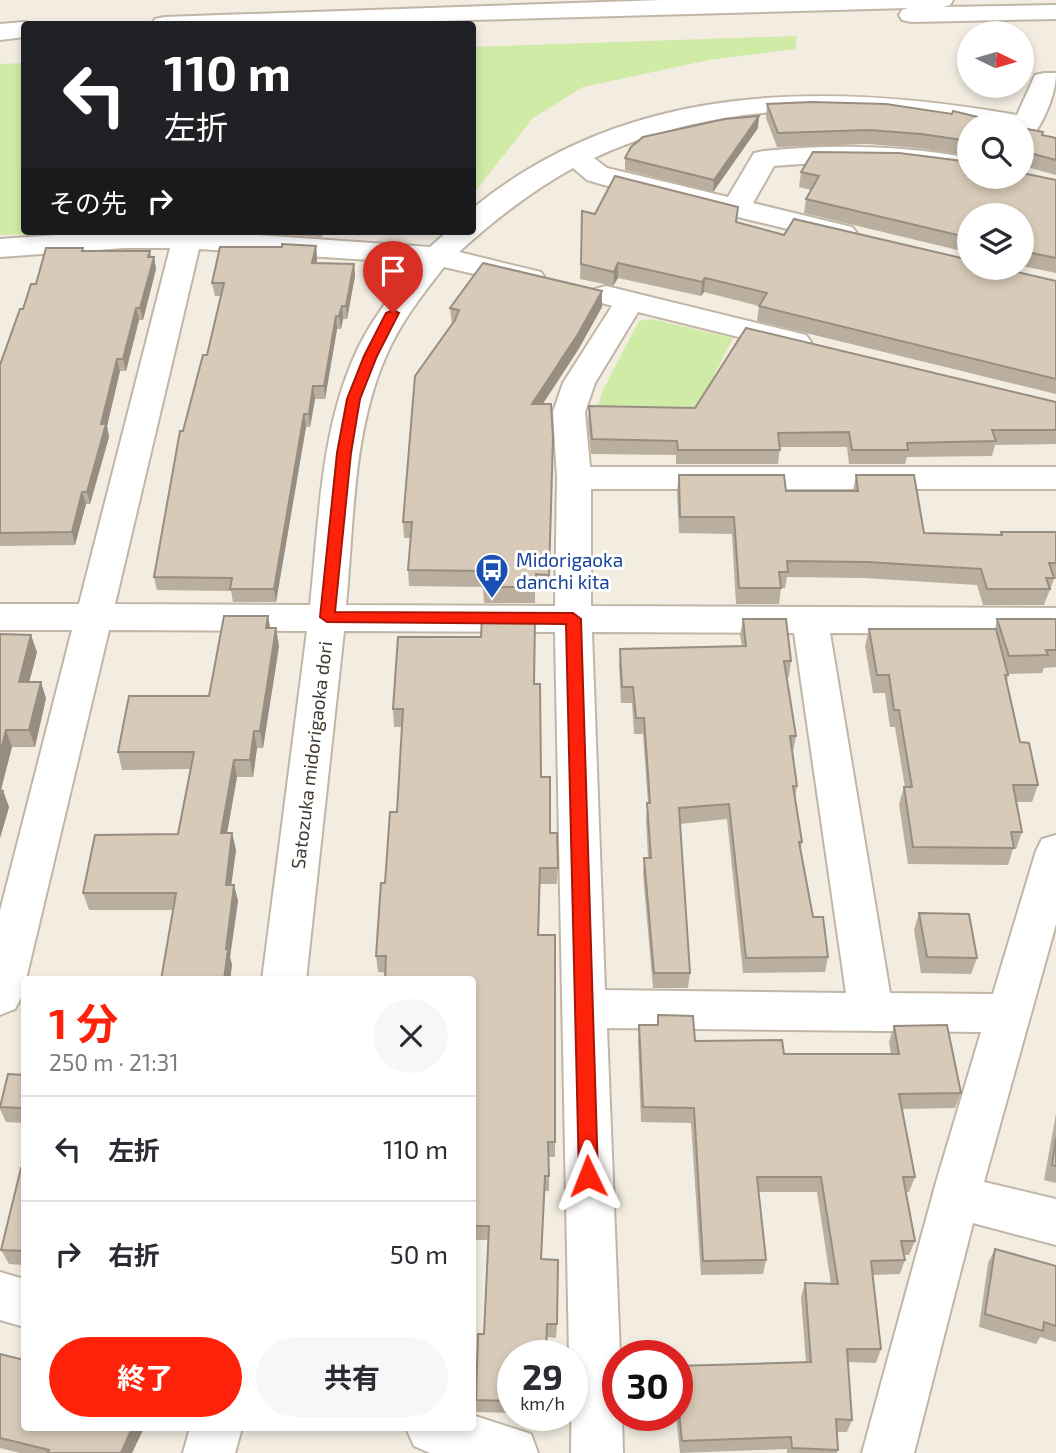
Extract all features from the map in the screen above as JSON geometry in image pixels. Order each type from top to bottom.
[{"type":"street","points":[[235,21],[941,0]]},
{"type":"street","points":[[476,28],[1056,12]]},
{"type":"street","points":[[1029,112],[1044,81],[1056,80]]},
{"type":"street","points":[[476,221],[519,189],[575,156],[646,127],[721,109],[804,101],[872,102],[957,113]]},
{"type":"street","points":[[1034,127],[1056,132]]},
{"type":"street","points":[[736,208],[764,159],[866,152],[916,156],[957,164]]},
{"type":"street","points":[[575,156],[597,174],[614,180],[866,239]]},
{"type":"street","name":"Satozuka midorigaoka dori","points":[[284,976],[344,453],[354,399],[370,356],[393,313],[438,256],[461,235]]},
{"type":"street","points":[[2,255],[124,239],[187,239],[438,256],[820,347]]},
{"type":"street","points":[[0,996],[187,239]]},
{"type":"street","points":[[597,1453],[573,619],[574,478],[569,412],[579,383],[630,301]]},
{"type":"street","points":[[574,478],[1056,478]]},
{"type":"street","points":[[0,617],[1056,621]]},
{"type":"street","points":[[810,620],[871,1012]]},
{"type":"street","points":[[888,1453],[1010,1013],[1046,927],[1056,851]]},
{"type":"street","points":[[583,1009],[1010,1013]]},
{"type":"street","points":[[957,1198],[1056,1222]]},
{"type":"street","points":[[0,1296],[21,1302]]},
{"type":"street","points":[[209,1453],[215,1431]]},
{"type":"street","points":[[442,1431],[512,1453]]},
{"type":"green space","points":[[797,36],[795,49],[709,60],[583,87],[533,118],[476,190],[476,47]]},
{"type":"green space","points":[[21,63],[21,234],[0,235],[0,64]]},
{"type":"green space","points":[[651,319],[733,338],[696,410],[595,413],[604,388],[639,321]]},
{"type":"building","points":[[767,104],[886,104],[952,114],[953,111],[957,112],[957,139],[869,130],[778,133]]},
{"type":"building","points":[[759,116],[714,180],[625,158],[631,147],[643,137],[725,119]]},
{"type":"building","points":[[1034,130],[1056,138],[1056,160],[1034,154]]},
{"type":"building","points":[[813,152],[899,153],[957,160],[957,189],[1034,189],[1034,175],[1056,180],[1056,258],[1034,253],[1034,203],[957,203],[957,235],[806,199],[819,176],[801,172]]},
{"type":"building","points":[[615,176],[738,207],[736,222],[784,235],[794,219],[957,257],[957,280],[1034,280],[1034,276],[1056,281],[1056,379],[759,306],[767,293],[705,278],[702,282],[618,263],[614,272],[581,264],[582,211],[595,214]]},
{"type":"building","points":[[282,244],[316,246],[312,263],[354,264],[346,306],[342,306],[339,316],[336,316],[324,386],[313,386],[309,414],[304,414],[274,589],[230,589],[232,578],[154,577],[180,431],[183,431],[203,355],[207,355],[224,283],[212,283],[220,247],[282,247]]},
{"type":"building","points":[[46,248],[150,251],[148,257],[154,257],[140,308],[136,308],[123,359],[117,359],[101,424],[106,424],[87,492],[82,492],[72,532],[0,533],[0,365],[31,284],[36,284]]},
{"type":"building","points":[[483,263],[602,291],[578,334],[532,404],[551,404],[553,438],[549,575],[536,574],[535,587],[483,587],[484,571],[408,570],[412,522],[403,522],[415,376],[455,320],[459,310],[450,308]]},
{"type":"building","points":[[746,328],[1056,402],[1056,430],[992,430],[996,441],[907,443],[908,450],[852,450],[849,432],[778,433],[780,450],[678,450],[677,441],[592,439],[589,406],[695,408]]},
{"type":"building","points":[[679,475],[784,475],[786,491],[858,491],[856,475],[914,475],[924,533],[1002,535],[1001,532],[1056,532],[1056,563],[1049,563],[1054,578],[1046,578],[1050,589],[987,589],[981,569],[867,562],[787,561],[788,572],[779,572],[781,588],[739,588],[734,517],[680,517]]},
{"type":"building","points":[[224,616],[268,616],[266,628],[276,628],[260,731],[254,731],[250,760],[234,760],[221,833],[232,833],[226,885],[234,885],[225,976],[162,976],[176,893],[83,893],[95,835],[178,834],[194,752],[118,752],[129,696],[209,696]]},
{"type":"building","points":[[482,617],[535,617],[534,684],[540,684],[541,777],[550,777],[550,833],[557,833],[558,868],[540,868],[538,935],[555,935],[555,1142],[548,1142],[549,1176],[545,1176],[541,1259],[558,1260],[557,1324],[547,1324],[546,1340],[497,1340],[497,1401],[476,1400],[478,1334],[484,1334],[489,1226],[476,1226],[476,976],[385,976],[386,956],[376,956],[390,812],[397,812],[403,709],[393,709],[398,637],[481,637]]},
{"type":"building","points":[[743,619],[786,619],[791,661],[784,661],[796,736],[790,736],[797,786],[793,786],[802,842],[799,842],[813,917],[823,917],[828,957],[746,958],[729,804],[679,808],[690,973],[654,973],[644,858],[651,858],[644,718],[636,718],[633,687],[622,687],[620,649],[746,646]]},
{"type":"building","points":[[997,619],[1056,619],[1056,650],[1046,650],[1048,655],[1009,656]]},
{"type":"building","points":[[869,629],[996,629],[1008,675],[1005,675],[1020,742],[1029,743],[1038,785],[1013,785],[1022,832],[1011,832],[1014,848],[913,847],[904,787],[912,787],[899,710],[894,710],[889,675],[877,675]]},
{"type":"building","points":[[0,634],[31,635],[19,682],[41,682],[29,730],[6,730],[0,754]]},
{"type":"building","points":[[919,913],[969,914],[977,958],[927,957]]},
{"type":"building","points":[[658,1015],[693,1016],[695,1041],[782,1040],[784,1054],[899,1054],[894,1026],[947,1025],[961,1093],[899,1094],[915,1177],[903,1177],[915,1241],[901,1241],[905,1260],[871,1261],[881,1349],[847,1349],[852,1420],[836,1419],[838,1450],[792,1448],[791,1437],[682,1441],[681,1431],[693,1431],[693,1366],[811,1362],[805,1283],[838,1284],[821,1177],[757,1177],[766,1260],[703,1261],[694,1108],[643,1107],[639,1025],[658,1025]]},
{"type":"building","points":[[8,1074],[21,1075],[21,1108],[0,1107]]},
{"type":"building","points":[[1056,1138],[1056,1166],[1052,1165]]},
{"type":"building","points":[[21,1168],[21,1251],[1,1250]]},
{"type":"building","points":[[995,1249],[1056,1266],[1056,1326],[1044,1322],[1043,1331],[985,1314]]},
{"type":"building","points":[[0,1354],[21,1359],[21,1431],[131,1431],[121,1453],[47,1453],[49,1450],[0,1438]]},
{"type":"place","name":"Midorigaoka danchi kita","points":[[492,600]]},
{"type":"route","points":[[393,313],[370,356],[354,399],[344,453],[327,617],[573,619],[588,1176]]}]
